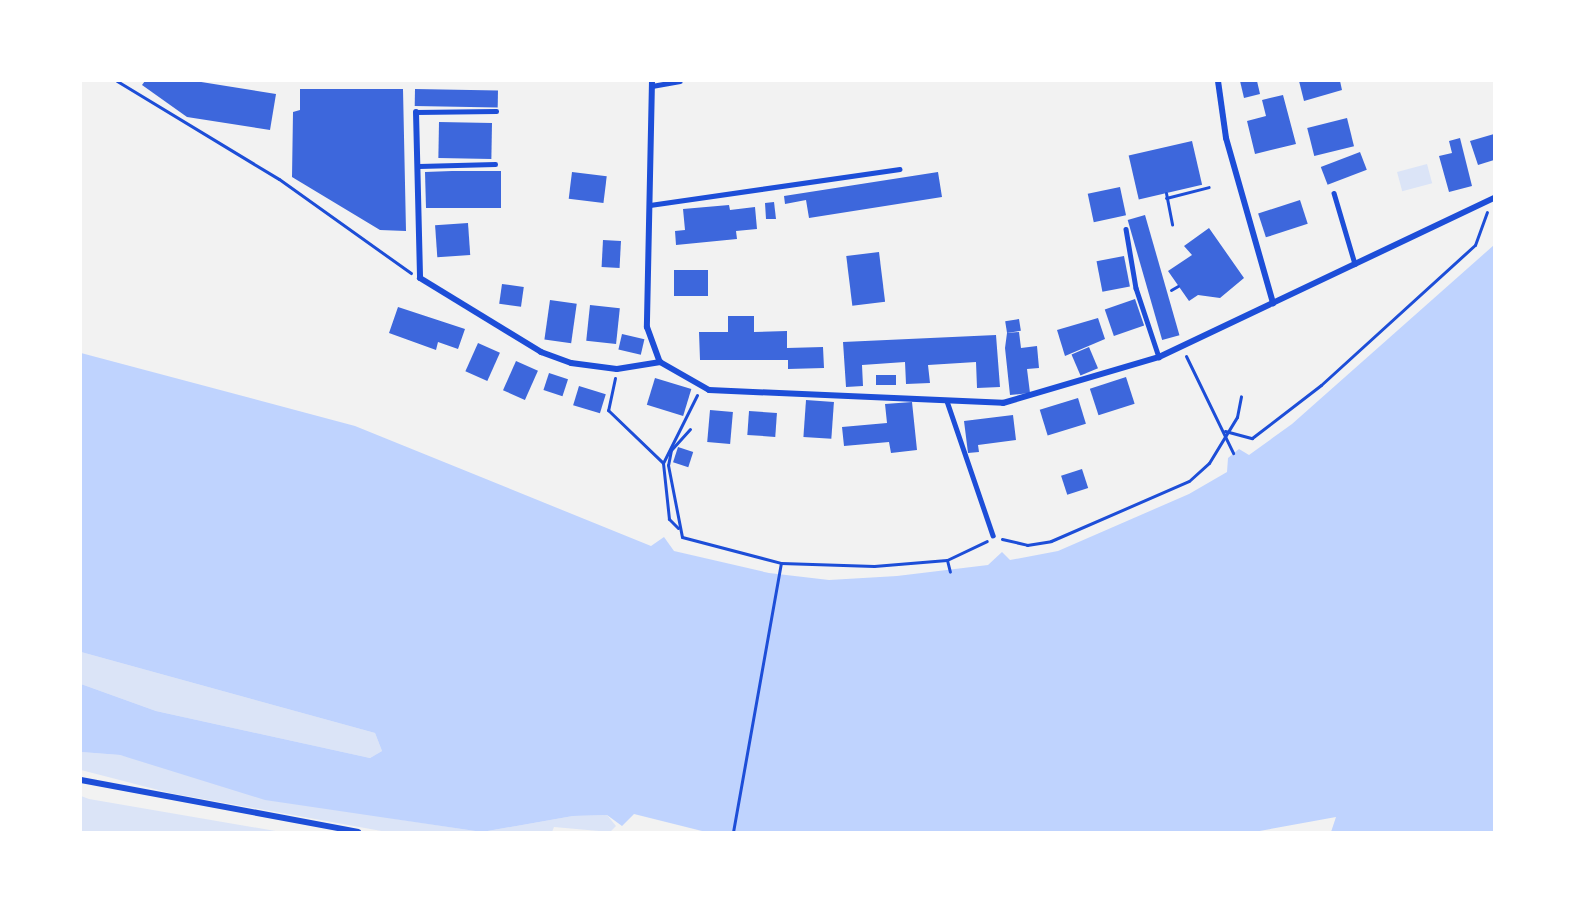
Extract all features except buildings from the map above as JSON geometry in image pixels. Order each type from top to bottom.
[{"type":"street","points":[[1218,81],[1226,138],[1273,303]]},
{"type":"street","points":[[652,84],[647,327],[660,362]]},
{"type":"street","points":[[416,112],[420,278],[541,352],[571,363],[617,369],[660,362],[709,390],[1003,403],[1159,357],[1493,198]]},
{"type":"street","points":[[81,780],[358,832]]},
{"type":"lane","points":[[652,84],[680,81]]},
{"type":"lane","points":[[416,112],[496,111]]},
{"type":"lane","points":[[418,166],[495,164]]},
{"type":"lane","points":[[651,205],[899,169]]},
{"type":"lane","points":[[1334,194],[1355,264]]},
{"type":"lane","points":[[1126,229],[1136,288],[1159,357]]},
{"type":"lane","points":[[947,401],[993,535]]},
{"type":"path","points":[[117,81],[279,179],[420,278]]},
{"type":"path","points":[[1172,224],[1166,195],[1209,187]]},
{"type":"path","points":[[1225,431],[1252,438],[1321,384],[1475,244],[1493,198]]},
{"type":"path","points":[[1171,290],[1178,286]]},
{"type":"path","points":[[1181,346],[1225,431],[1233,453]]},
{"type":"path","points":[[617,369],[608,410],[663,463]]},
{"type":"path","points":[[680,529],[669,519],[663,463],[667,448],[686,427],[700,385]]},
{"type":"path","points":[[690,429],[671,450],[668,465],[682,537],[723,551],[781,563],[873,566],[948,560],[981,548],[993,535],[1027,545],[1051,541],[1164,496],[1209,463],[1225,431],[1237,417],[1241,396]]},
{"type":"path","points":[[948,560],[950,572]]},
{"type":"path","points":[[733,832],[781,563]]},
{"type":"shaded area","points":[[1427,164],[1432,183],[1402,191],[1397,172]]},
{"type":"shaded area","points":[[81,652],[375,733],[382,751],[370,758],[156,711],[81,684]]},
{"type":"shaded area","points":[[81,752],[120,755],[396,819],[482,832],[387,832],[170,793],[81,770]]},
{"type":"shaded area","points":[[81,796],[89,799],[281,832],[81,832]]},
{"type":"shaded area","points":[[607,815],[616,826],[610,832],[554,827],[552,832],[482,832],[573,816]]},
{"type":"water","points":[[1494,245],[1494,832],[1331,832],[1336,817],[1254,832],[706,832],[634,814],[622,826],[607,815],[573,816],[482,832],[265,800],[120,755],[81,752],[81,684],[156,711],[370,758],[382,751],[375,733],[81,652],[81,353],[355,426],[651,546],[664,537],[674,551],[769,573],[829,580],[897,576],[988,565],[1002,552],[1010,560],[1058,551],[1189,494],[1227,472],[1228,458],[1239,449],[1249,455],[1292,424]]}]
